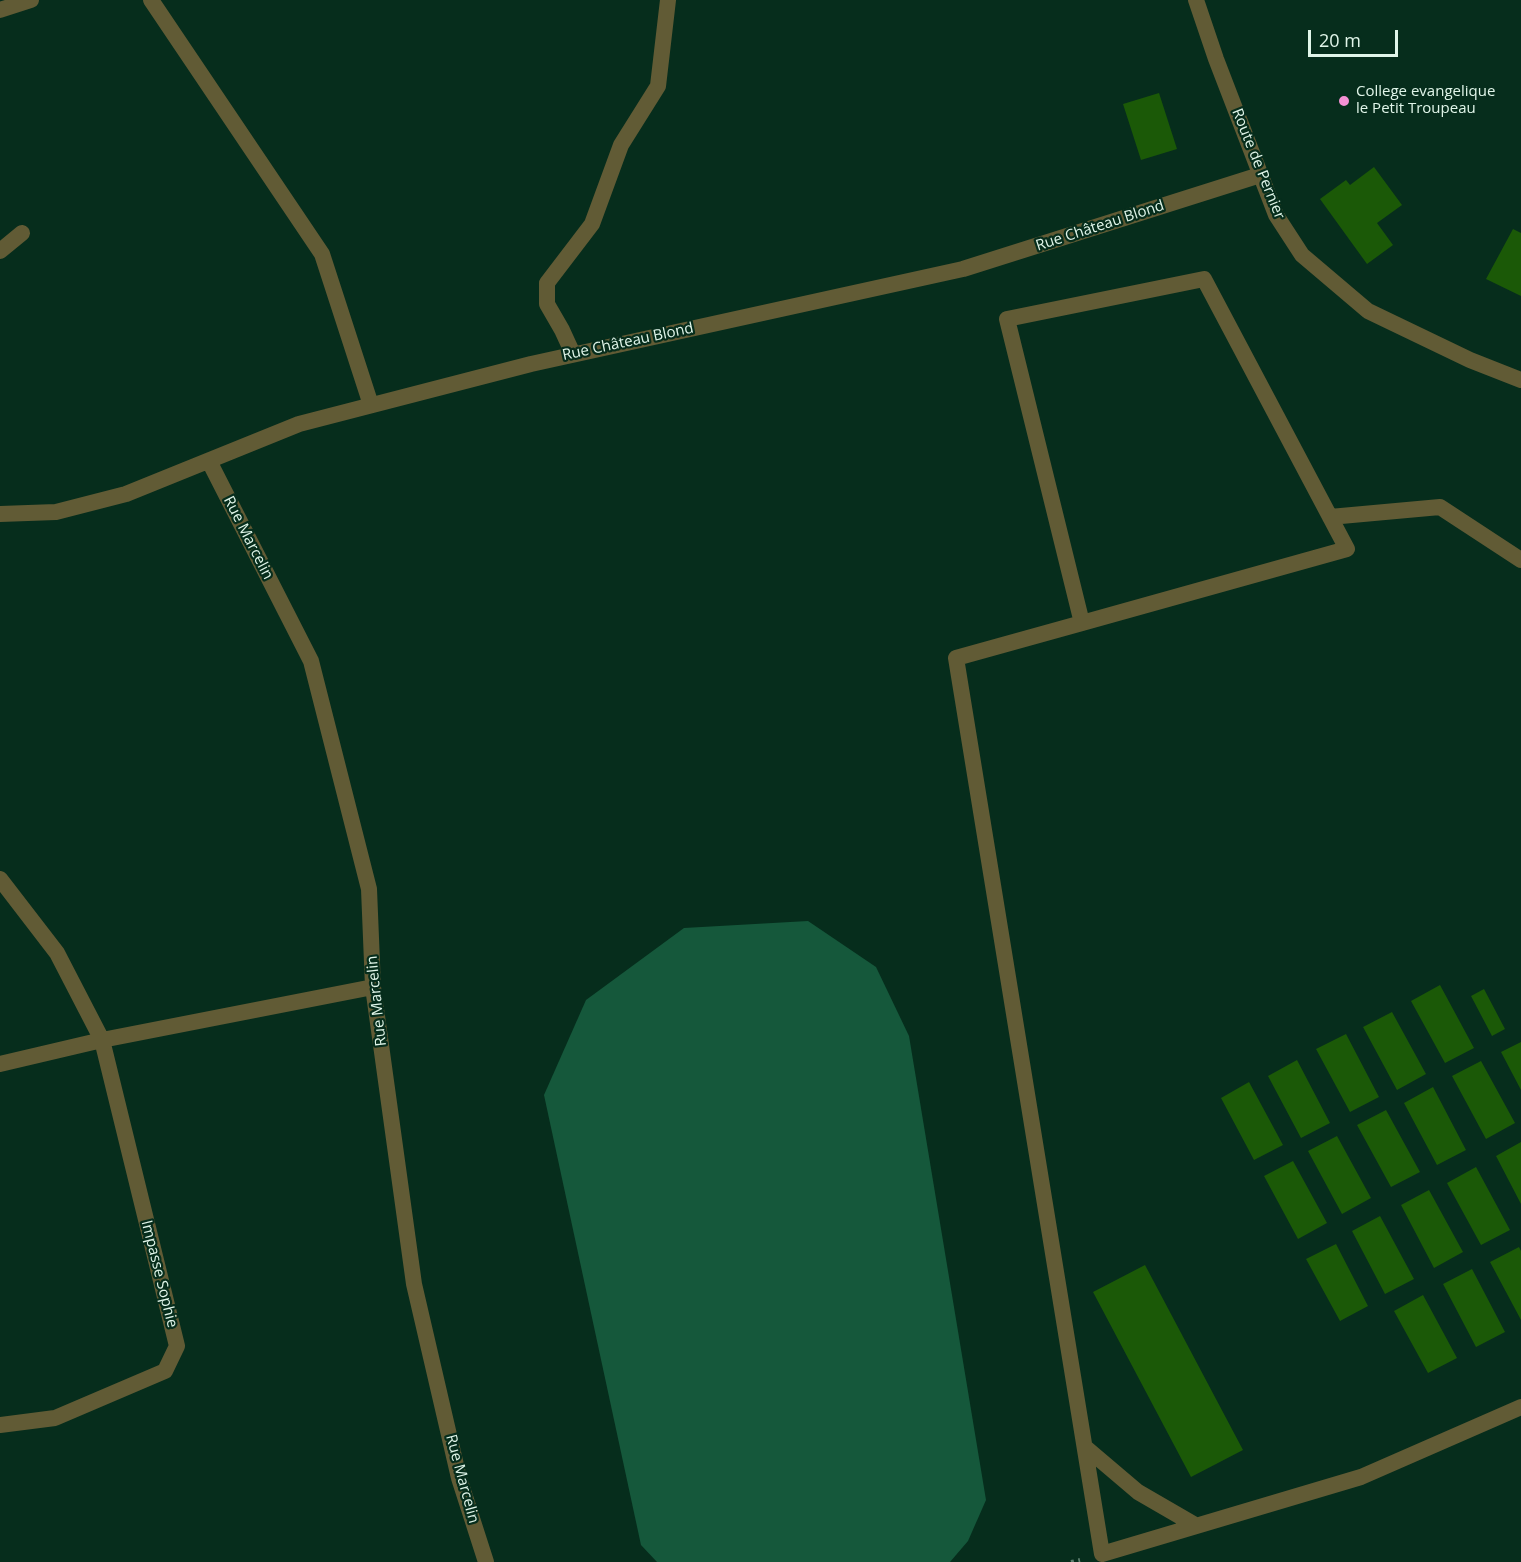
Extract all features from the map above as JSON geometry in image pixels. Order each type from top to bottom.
[{"type":"street","points":[[0,10],[31,0]]},
{"type":"street","points":[[151,0],[322,254],[371,405]]},
{"type":"street","points":[[573,354],[547,304],[548,283],[592,224],[621,145],[658,86],[668,0]]},
{"type":"street","name":"Route de Pernier","points":[[1196,0],[1216,59],[1276,215],[1302,255],[1368,311],[1470,360],[1521,380]]},
{"type":"street","name":"Rue Château Blond","points":[[0,514],[56,512],[116,497],[300,424],[573,354],[963,269],[1260,175]]},
{"type":"street","points":[[0,251],[22,233]]},
{"type":"street","points":[[1082,623],[1007,319],[1203,279],[1347,549],[1082,623],[956,658],[1102,1554],[1361,1477],[1521,1407]]},
{"type":"street","name":"Rue Marcelin","points":[[209,460],[310,661],[369,889],[373,987],[414,1284],[459,1478],[486,1562]]},
{"type":"street","points":[[1330,517],[1440,507],[1521,560]]},
{"type":"street","name":"Impasse Sophie","points":[[0,879],[57,953],[102,1040],[177,1346],[165,1371],[55,1418],[0,1425]]},
{"type":"street","points":[[0,1064],[102,1040],[373,987]]},
{"type":"street","points":[[1085,1447],[1138,1492],[1195,1525]]},
{"type":"green space","points":[[808,921],[876,967],[909,1036],[986,1500],[968,1541],[950,1562],[657,1562],[641,1545],[544,1095],[586,1000],[684,928]]},
{"type":"building","points":[[1159,93],[1177,149],[1141,160],[1123,104]]},
{"type":"building","points":[[1374,167],[1402,205],[1377,223],[1393,245],[1367,264],[1320,199],[1346,180],[1350,185]]},
{"type":"building","points":[[1513,229],[1521,233],[1521,296],[1486,279]]},
{"type":"building","points":[[1440,985],[1474,1048],[1445,1063],[1411,1001]]},
{"type":"building","points":[[1484,989],[1505,1029],[1492,1036],[1471,996]]},
{"type":"building","points":[[1392,1012],[1426,1074],[1397,1090],[1363,1027]]},
{"type":"building","points":[[1346,1034],[1379,1097],[1350,1112],[1316,1049]]},
{"type":"building","points":[[1521,1042],[1521,1090],[1501,1052]]},
{"type":"building","points":[[1297,1060],[1330,1123],[1301,1138],[1268,1076]]},
{"type":"building","points":[[1481,1061],[1515,1123],[1486,1139],[1452,1076]]},
{"type":"building","points":[[1249,1082],[1283,1145],[1254,1160],[1221,1098]]},
{"type":"building","points":[[1433,1087],[1466,1150],[1437,1165],[1404,1103]]},
{"type":"building","points":[[1386,1110],[1420,1172],[1391,1187],[1357,1125]]},
{"type":"building","points":[[1337,1136],[1371,1198],[1342,1214],[1308,1151]]},
{"type":"building","points":[[1521,1142],[1521,1204],[1496,1156]]},
{"type":"building","points":[[1293,1161],[1327,1223],[1298,1239],[1264,1176]]},
{"type":"building","points":[[1476,1167],[1510,1230],[1481,1245],[1447,1183]]},
{"type":"building","points":[[1429,1190],[1463,1252],[1434,1268],[1401,1205]]},
{"type":"building","points":[[1380,1216],[1414,1279],[1385,1294],[1352,1231]]},
{"type":"building","points":[[1336,1244],[1368,1306],[1340,1321],[1306,1259]]},
{"type":"building","points":[[1519,1247],[1521,1251],[1521,1320],[1490,1262]]},
{"type":"building","points":[[1145,1265],[1243,1450],[1191,1477],[1093,1292]]},
{"type":"building","points":[[1472,1269],[1505,1332],[1476,1347],[1443,1284]]},
{"type":"building","points":[[1423,1295],[1457,1358],[1428,1373],[1394,1311]]},
{"type":"place","name":"College evangelique le Petit Troupeau","points":[[1344,101]]}]
